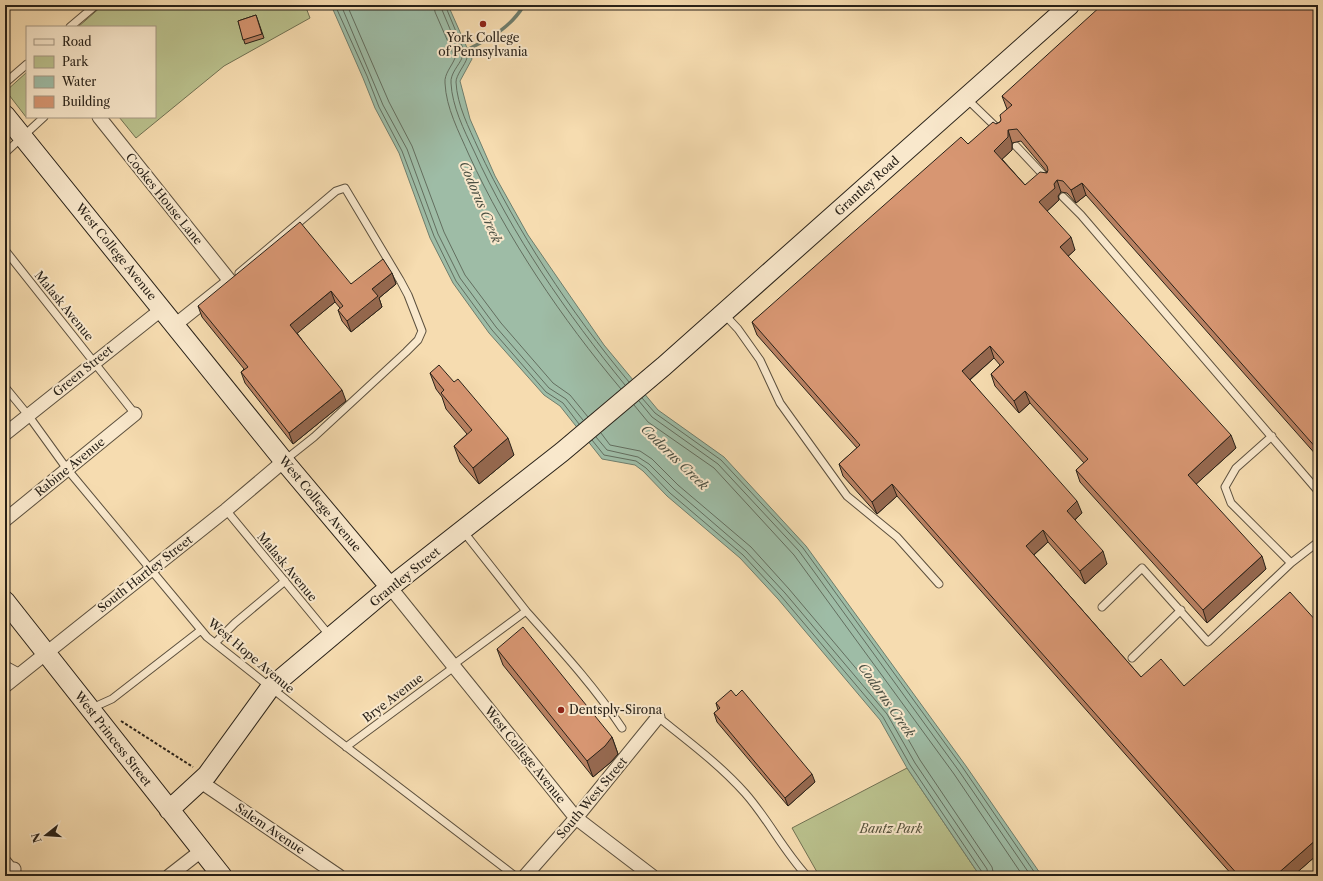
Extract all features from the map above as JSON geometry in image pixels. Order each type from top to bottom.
[{"type":"street","name":"Grantley Road","points":[[664,366],[1070,5]]},
{"type":"street","name":"West College Avenue","points":[[5,115],[284,461],[390,588],[576,818],[652,876]]},
{"type":"street","name":"Cookes House Lane","points":[[100,118],[230,281]]},
{"type":"street","points":[[175,325],[230,281]]},
{"type":"street","name":"Green Street","points":[[5,434],[162,309]]},
{"type":"street","name":"Grantley Street","points":[[169,810],[204,778],[270,688],[332,638],[390,588],[562,452],[664,366]]},
{"type":"street","name":"Rabine Avenue","points":[[5,520],[135,414]]},
{"type":"street","name":"South Hartley Street","points":[[5,686],[226,510],[284,461]]},
{"type":"street","name":"West Princess Street","points":[[5,601],[222,876]]},
{"type":"street","points":[[5,668],[18,675]]},
{"type":"street","name":"South West Street","points":[[525,876],[576,818],[658,717]]},
{"type":"street","name":"Salem Avenue","points":[[204,778],[339,876]]},
{"type":"street","points":[[169,876],[201,851]]},
{"type":"lane","points":[[71,26],[96,5]]},
{"type":"lane","points":[[5,83],[26,65]]},
{"type":"lane","points":[[966,98],[1000,131]]},
{"type":"lane","points":[[5,153],[43,118]]},
{"type":"lane","points":[[1016,146],[1048,181]]},
{"type":"lane","points":[[230,281],[336,191],[345,188],[403,285],[422,331],[418,340],[406,352],[314,436],[284,461]]},
{"type":"lane","points":[[1063,197],[1081,215],[1318,491]]},
{"type":"lane","name":"Malask Avenue","points":[[5,250],[135,414]]},
{"type":"lane","points":[[724,314],[738,329],[760,360],[780,403],[847,496],[897,537],[939,584]]},
{"type":"lane","name":"West Hope Avenue","points":[[5,387],[28,415],[67,469],[201,630],[270,688],[515,876]]},
{"type":"lane","points":[[1272,436],[1236,468],[1225,487],[1231,503],[1290,563]]},
{"type":"lane","name":"Malask Avenue","points":[[226,510],[332,638]]},
{"type":"lane","points":[[463,530],[526,611],[607,705],[622,728]]},
{"type":"lane","points":[[1102,607],[1142,568],[1208,642],[1290,563],[1318,542]]},
{"type":"lane","points":[[215,643],[235,623],[285,581]]},
{"type":"lane","points":[[1132,658],[1181,610]]},
{"type":"lane","name":"Brye Avenue","points":[[346,747],[526,611]]},
{"type":"lane","points":[[90,709],[112,699],[201,630]]},
{"type":"lane","points":[[658,717],[699,749],[745,794],[792,860],[806,876]]},
{"type":"lane","points":[[5,858],[13,872]]},
{"type":"path","points":[[116,718],[204,778]]},
{"type":"green space","points":[[103,5],[305,5],[310,18],[224,66],[136,138],[120,118],[156,118],[156,26],[79,26]]},
{"type":"green space","points":[[26,73],[26,117],[6,91]]},
{"type":"green space","name":"Bantz Park","points":[[907,768],[980,876],[821,876],[817,872],[792,828]]},
{"type":"water","name":"Codorus Creek","points":[[331,5],[448,5],[472,59],[460,81],[470,119],[495,176],[528,235],[604,345],[658,410],[724,457],[806,546],[966,766],[1042,876],[980,876],[907,768],[880,720],[778,599],[740,558],[667,496],[643,471],[635,465],[602,459],[560,406],[544,395],[489,333],[453,283],[430,238],[399,153],[375,108]]},
{"type":"building","points":[[1102,5],[1318,5],[1318,450],[1082,183],[1071,190],[1063,181],[1057,180],[1054,184],[1055,188],[1039,202],[1071,237],[1060,247],[1231,435],[1188,475],[1262,556],[1203,610],[1076,470],[1088,459],[1025,391],[1014,401],[991,374],[1004,362],[990,346],[962,371],[1077,501],[1067,511],[1103,551],[1080,571],[1043,530],[1026,546],[1141,677],[1161,659],[1184,686],[1290,592],[1318,623],[1318,838],[1275,876],[1239,876],[892,484],[872,502],[839,464],[860,445],[752,322],[961,137],[968,144],[993,122],[996,124],[1000,122],[1000,115],[1012,105],[1002,96]],"holes":[[[1017,129],[1047,166],[1047,173],[1040,172],[1025,185],[994,151],[1008,137],[1008,130]]]},
{"type":"building","points":[[256,15],[262,34],[243,40],[238,21]]},
{"type":"building","points":[[300,222],[351,284],[383,259],[392,273],[372,289],[378,296],[347,321],[338,310],[343,306],[331,291],[290,325],[342,390],[289,433],[241,372],[248,367],[198,306]]},
{"type":"building","points":[[439,365],[454,382],[458,379],[508,438],[473,468],[454,446],[472,430],[441,393],[444,390],[430,373]]},
{"type":"building","name":"Dentsply-Sirona","points":[[523,627],[612,737],[605,746],[587,761],[497,649]]},
{"type":"building","points":[[731,690],[736,696],[742,690],[812,774],[785,798],[714,713],[720,708],[716,703]]},
{"type":"waterway","points":[[465,51],[490,38],[505,27],[512,21],[524,5]]},
{"type":"place","name":"York College of Pennsylvania","points":[[483,24]]},
{"type":"place","name":"Dentsply-Sirona","points":[[561,710]]}]
